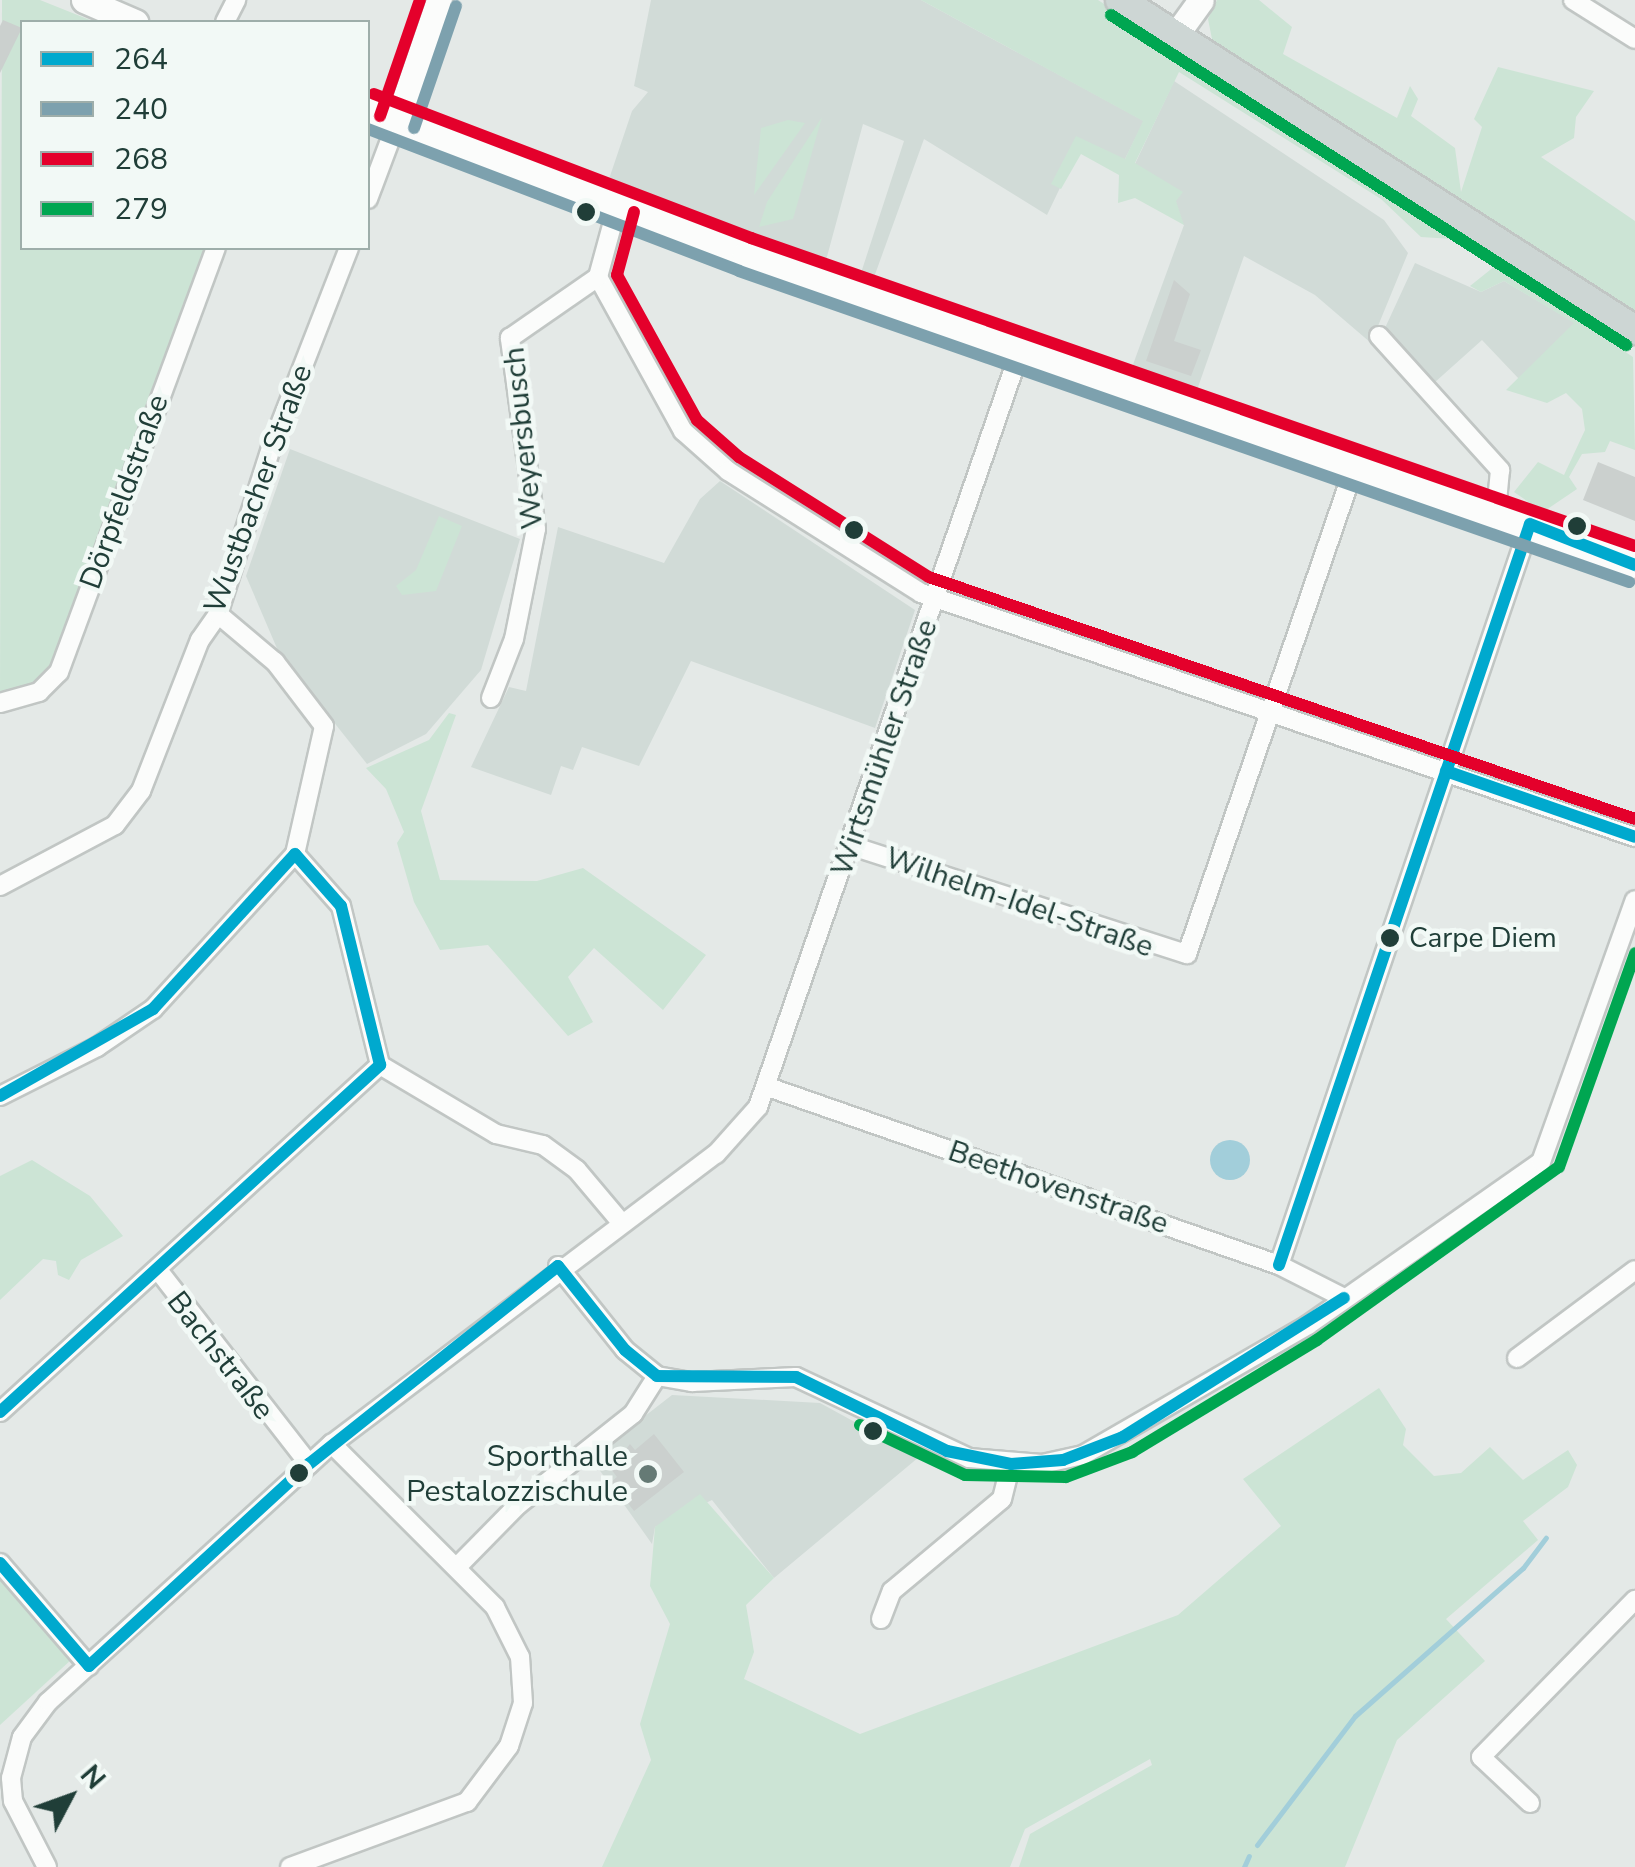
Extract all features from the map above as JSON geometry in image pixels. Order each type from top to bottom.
[{"type":"main road","points":[[84,0],[129,20]]},
{"type":"main road","points":[[397,122],[439,0]]},
{"type":"main road","points":[[1120,0],[1635,330]]},
{"type":"main road","points":[[1175,36],[1202,0]]},
{"type":"main road","points":[[370,111],[618,206],[1020,350],[1356,462],[1635,565]]},
{"type":"street","points":[[1573,0],[1635,39]]},
{"type":"street","points":[[370,194],[397,122]]},
{"type":"street","points":[[618,206],[598,278],[624,335],[696,447],[920,594],[938,596],[1635,837]]},
{"type":"street","name":"Dörpfeldstraße","points":[[0,703],[39,692],[58,672],[215,250]]},
{"type":"street","name":"Wustbacher Straße","points":[[0,886],[129,813],[200,640],[218,614],[259,482],[348,250]]},
{"type":"street","name":"Weyersbusch","points":[[491,698],[514,639],[536,528],[509,344],[519,326],[598,278]]},
{"type":"street","points":[[1379,336],[1500,470],[1496,512]]},
{"type":"street","name":"Wirtsmühler Straße","points":[[6,1778],[31,1723],[309,1464],[558,1266],[725,1146],[768,1088],[1020,350]]},
{"type":"street","points":[[1273,712],[1356,462]]},
{"type":"street","points":[[1279,1266],[1530,524]]},
{"type":"street","points":[[0,1096],[97,1048],[153,1009],[296,854],[324,726],[274,662],[218,614]]},
{"type":"street","name":"Wilhelm-Idel-Straße","points":[[852,846],[1188,954],[1273,712]]},
{"type":"street","points":[[296,854],[341,906],[380,1064],[496,1134],[543,1145],[578,1170],[620,1221]]},
{"type":"street","points":[[558,1266],[624,1350],[658,1376],[796,1377],[947,1452],[1011,1464],[1063,1460],[1123,1437],[1344,1298],[1546,1156],[1635,900]]},
{"type":"street","points":[[158,1270],[380,1064]]},
{"type":"street","name":"Beethovenstraße","points":[[768,1088],[1279,1266],[1344,1298]]},
{"type":"street","name":"Bachstraße","points":[[0,1412],[158,1270],[309,1464]]},
{"type":"street","points":[[1517,1358],[1635,1270]]},
{"type":"street","points":[[457,1567],[518,1505],[632,1414],[658,1376]]},
{"type":"street","points":[[290,1867],[445,1816],[480,1793],[509,1746],[523,1704],[520,1657],[495,1607],[332,1444]]},
{"type":"street","points":[[881,1619],[892,1591],[1002,1499],[1011,1464]]},
{"type":"street","points":[[0,1562],[88,1666]]},
{"type":"street","points":[[1530,1803],[1480,1757],[1635,1600]]},
{"type":"street","points":[[6,1778],[13,1801],[47,1867]]},
{"type":"shaded area","points":[[651,0],[921,0],[1144,121],[1121,167],[1081,144],[1047,215],[924,139],[873,280],[860,276],[904,141],[863,124],[825,264],[608,182],[632,111],[648,92],[634,86]]},
{"type":"shaded area","points":[[1174,81],[1384,220],[1408,253],[1371,343],[1315,295],[1244,256],[1197,390],[1131,370],[1184,225],[1127,181]]},
{"type":"shaded area","points":[[1415,263],[1481,292],[1504,281],[1575,323],[1519,379],[1482,340],[1434,383],[1385,328]]},
{"type":"shaded area","points":[[290,449],[520,539],[481,670],[426,734],[367,764],[279,653],[246,576]]},
{"type":"shaded area","points":[[720,481],[915,610],[875,728],[691,661],[639,766],[582,747],[573,770],[561,766],[551,795],[471,767],[509,687],[526,691],[558,527],[664,563],[700,499]]},
{"type":"shaded area","points":[[672,1395],[820,1403],[919,1457],[774,1578],[712,1500],[655,1527],[652,1544],[591,1458]]},
{"type":"green space","points":[[2,0],[40,0],[90,20],[20,20],[20,250],[207,250],[53,665],[26,688],[0,695]]},
{"type":"green space","points":[[921,0],[1098,0],[1469,240],[1421,237],[1381,199],[1179,72],[1135,163],[1183,192],[1176,201],[1184,225],[1135,198],[1118,203],[1119,175],[1081,154],[1061,189],[1051,184],[1076,136],[1125,159],[1143,121]]},
{"type":"green space","points":[[1217,0],[1259,0],[1292,27],[1283,54],[1397,118],[1410,86],[1418,99],[1411,116],[1455,148],[1461,192],[1482,127],[1474,119],[1498,67],[1594,91],[1576,117],[1574,138],[1541,157],[1635,221],[1635,319],[1213,44],[1208,19]]},
{"type":"green space","points":[[822,117],[793,219],[759,227],[767,202]]},
{"type":"green space","points":[[788,120],[805,123],[754,195],[761,128]]},
{"type":"green space","points":[[1495,266],[1633,357],[1635,450],[1610,441],[1605,452],[1582,454],[1569,477],[1577,489],[1543,512],[1514,492],[1538,462],[1564,475],[1585,430],[1582,409],[1566,393],[1547,403],[1506,390],[1574,323],[1504,281],[1481,292],[1470,286]]},
{"type":"green space","points":[[439,516],[462,526],[436,591],[402,595],[396,586],[416,570]]},
{"type":"green space","points":[[449,713],[456,715],[421,811],[440,880],[537,881],[583,868],[706,955],[663,1010],[594,948],[568,977],[593,1022],[568,1036],[488,945],[440,950],[414,902],[397,843],[404,832],[386,789],[366,768],[429,740]]},
{"type":"green space","points":[[32,1160],[90,1196],[123,1236],[81,1260],[69,1280],[58,1275],[56,1261],[43,1259],[0,1300],[0,1176]]},
{"type":"green space","points":[[1379,1388],[1406,1429],[1403,1445],[1434,1476],[1461,1473],[1490,1447],[1523,1480],[1568,1450],[1577,1465],[1568,1487],[1523,1521],[1538,1540],[1446,1619],[1485,1661],[1397,1740],[1345,1867],[1019,1867],[1030,1834],[1152,1765],[1150,1759],[1025,1829],[1010,1867],[602,1867],[651,1760],[640,1724],[670,1624],[650,1586],[655,1527],[700,1494],[774,1578],[746,1605],[754,1652],[744,1679],[860,1734],[1178,1615],[1281,1526],[1243,1479]]},
{"type":"green space","points":[[0,1570],[72,1659],[0,1725]]},
{"type":"water","points":[[1230,1140],[1244,1146],[1250,1160],[1244,1174],[1230,1180],[1216,1174],[1210,1160],[1216,1146]]},
{"type":"building","points":[[3,20],[20,27],[20,32],[0,73]]},
{"type":"building","points":[[1174,280],[1190,294],[1174,341],[1201,350],[1191,376],[1146,361]]},
{"type":"building","points":[[1598,462],[1635,477],[1635,521],[1583,500]]},
{"type":"building","name":"Sporthalle Pestalozzischule","points":[[654,1434],[684,1472],[634,1511],[611,1482],[617,1477],[611,1469],[630,1444],[635,1450]]},
{"type":"waterway","points":[[1257,1845],[1355,1716],[1523,1568],[1546,1538]]},
{"type":"waterway","points":[[1244,1867],[1249,1856]]},
{"type":"transit line","name":"268","points":[[380,116],[420,0]]},
{"type":"transit line","name":"240","points":[[414,128],[456,6]]},
{"type":"transit line","name":"279","points":[[1111,15],[1626,345]]},
{"type":"transit line","name":"268","points":[[374,94],[751,238],[1635,546]]},
{"type":"transit line","name":"240","points":[[370,130],[739,271],[1629,582]]},
{"type":"transit line","name":"268","points":[[634,212],[617,275],[697,420],[739,457],[929,577],[1635,819]]},
{"type":"transit line","name":"264","points":[[1279,1265],[1530,524],[1635,565]]},
{"type":"transit line","name":"264","points":[[1446,771],[1635,837]]},
{"type":"transit line","name":"264","points":[[295,854],[341,906],[380,1065]]},
{"type":"transit line","name":"264","points":[[0,1096],[153,1009],[295,854]]},
{"type":"transit line","name":"279","points":[[860,1425],[965,1475],[1066,1477],[1132,1452],[1317,1340],[1559,1167],[1635,953]]},
{"type":"transit line","name":"264","points":[[0,1412],[380,1065]]},
{"type":"transit line","name":"264","points":[[558,1266],[625,1350],[657,1376],[796,1377],[947,1451],[1011,1464],[1063,1460],[1123,1437],[1344,1298]]},
{"type":"transit line","name":"264","points":[[89,1666],[309,1464],[558,1266]]},
{"type":"transit line","name":"264","points":[[0,1563],[89,1666]]},
{"type":"place","name":"Carpe Diem","points":[[1390,938]]},
{"type":"place","name":"Sporthalle Pestalozzischule","points":[[648,1474]]}]
